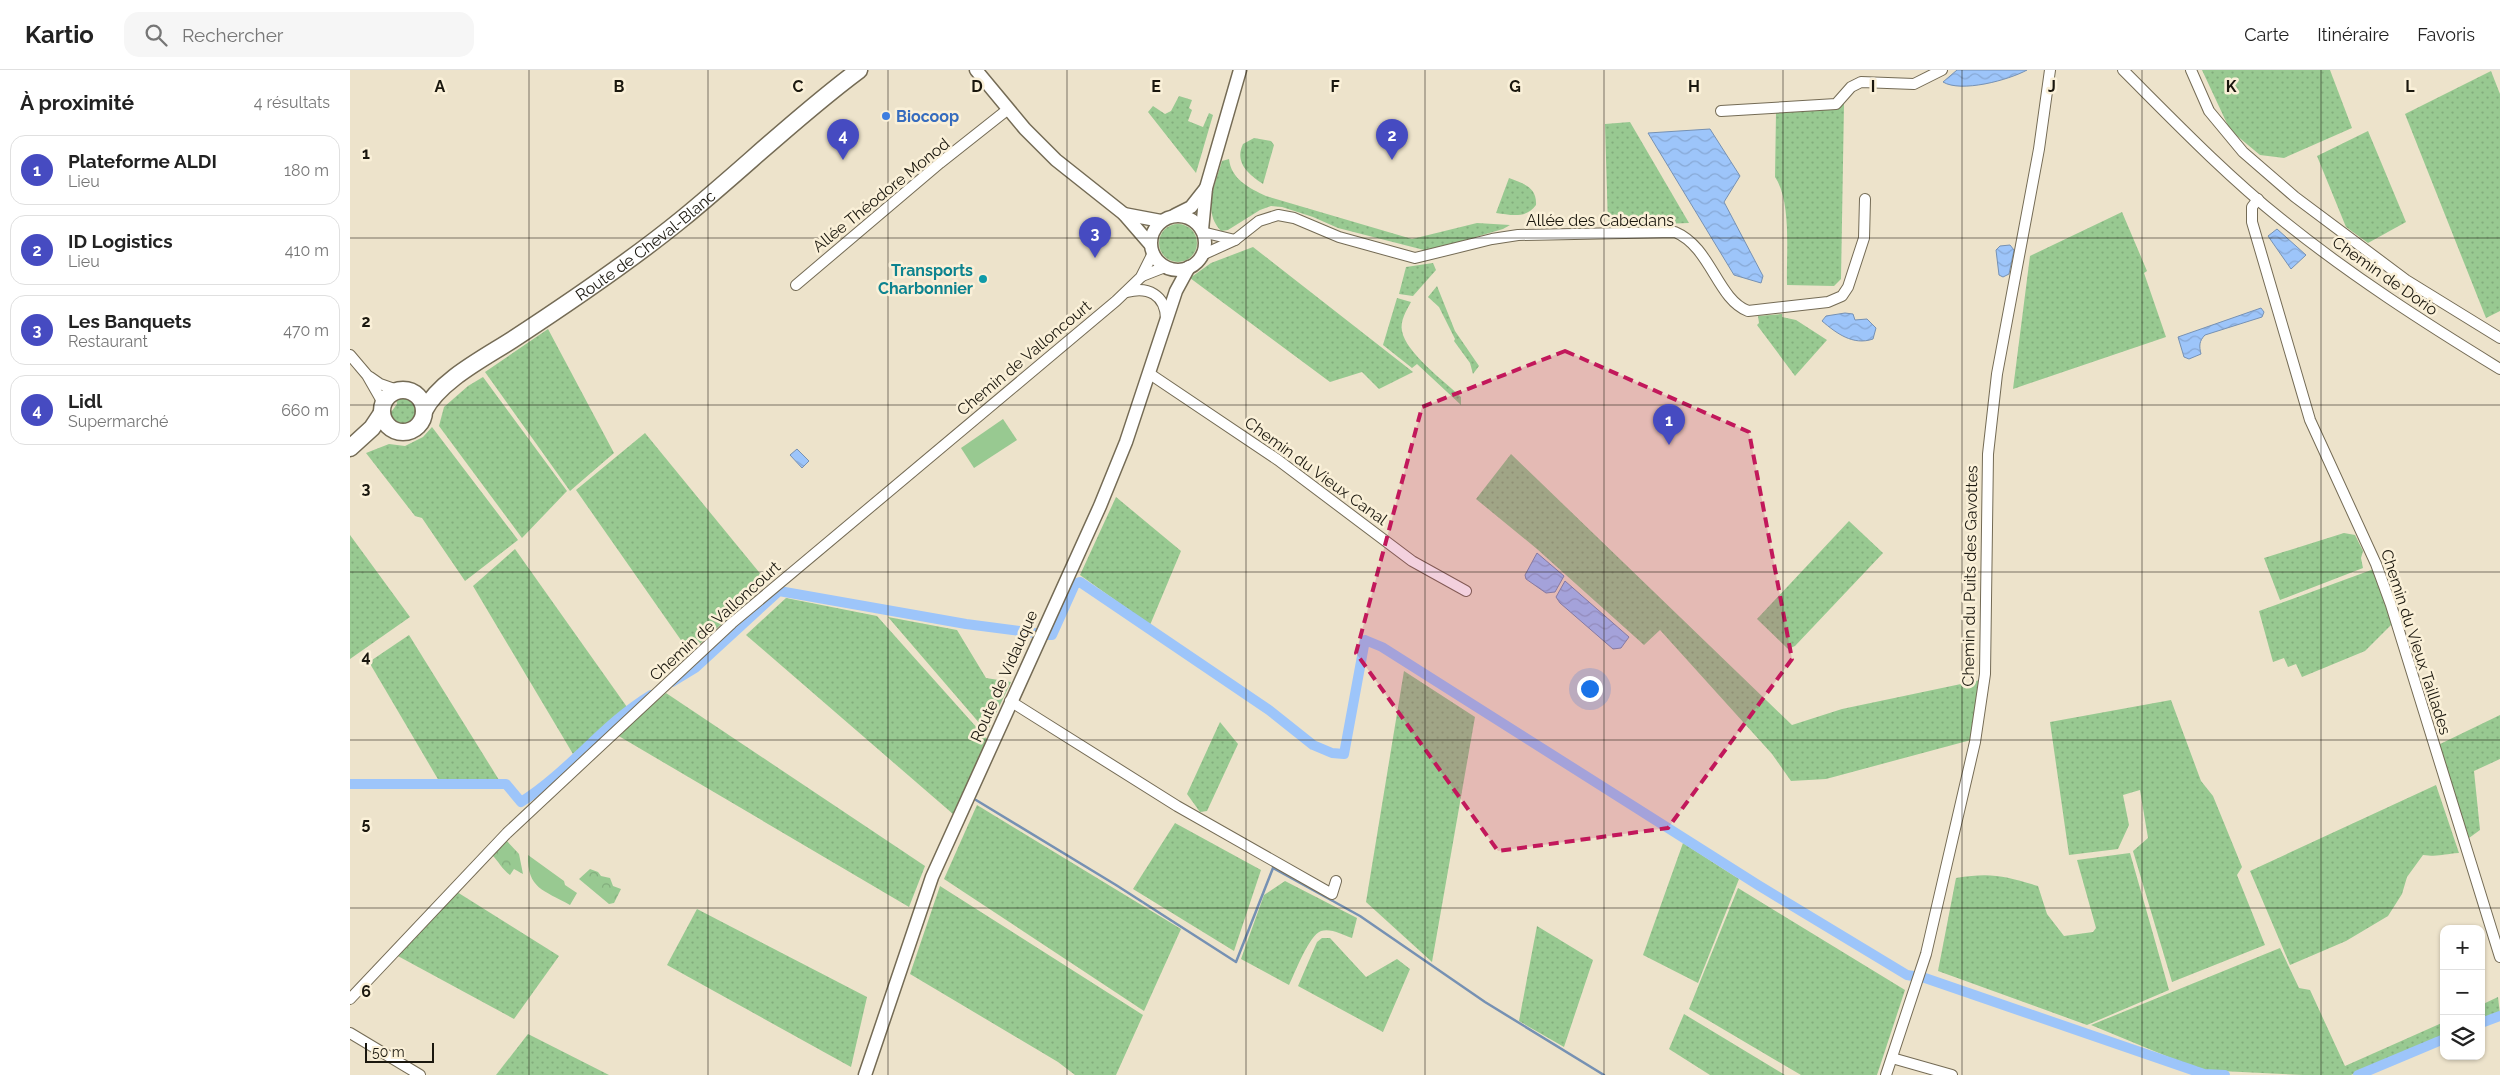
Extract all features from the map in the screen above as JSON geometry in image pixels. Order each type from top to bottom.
[{"type":"main road","points":[[819,99],[845,70]]},
{"type":"main road","points":[[819,99],[859,70]]},
{"type":"main road","name":"Route de Cheval-Blanc","points":[[424,411],[437,394],[458,375],[588,291],[653,242],[819,99]]},
{"type":"main road","name":"Route de Cheval-Blanc","points":[[404,391],[458,375]]},
{"type":"main road","points":[[354,445],[382,408],[388,395],[404,391],[421,400],[424,411],[421,421],[414,429],[403,432],[393,430],[385,423],[382,408]]},
{"type":"main road","points":[[354,445],[393,430]]},
{"type":"street","points":[[976,70],[1007,110],[1056,160],[1124,214],[1167,268],[1176,292]]},
{"type":"street","points":[[1202,254],[1205,243],[1202,231],[1206,188],[1240,70]]},
{"type":"street","points":[[1722,111],[1836,104],[1851,87],[1861,82],[1914,84],[1942,70]]},
{"type":"street","name":"Chemin du Puits des Gavottes","points":[[1886,1075],[1926,954],[1975,742],[1985,674],[1988,454],[1997,374],[2037,158],[2050,70]]},
{"type":"street","name":"Chemin de Dorio","points":[[2123,70],[2202,149],[2258,199],[2330,257],[2384,295],[2500,369]]},
{"type":"street","points":[[2191,70],[2210,111],[2243,152],[2295,197],[2391,269],[2500,338]]},
{"type":"street","name":"Allée Théodore Monod","points":[[796,285],[1007,110]]},
{"type":"street","points":[[1152,249],[1153,231],[1161,221],[1191,207],[1206,188]]},
{"type":"street","name":"Allée des Cabedans","points":[[1235,240],[1259,221],[1278,215],[1294,218],[1339,237],[1415,258],[1492,239],[1518,236],[1675,232],[1686,236],[1714,272],[1726,293],[1741,308],[1748,311],[1828,302],[1842,296],[1848,287],[1864,238],[1866,199]]},
{"type":"street","name":"Chemin du Vieux Taillades","points":[[2258,199],[2252,207],[2252,222],[2310,420],[2380,573],[2500,957]]},
{"type":"street","points":[[1124,214],[1161,221]]},
{"type":"street","points":[[1175,215],[1186,216],[1195,222],[1202,231],[1235,240]]},
{"type":"street","points":[[1167,268],[1189,267],[1202,254],[1235,240]]},
{"type":"street","name":"Chemin de Valloncourt","points":[[350,999],[507,833],[732,623],[1126,292],[1141,277],[1152,249]]},
{"type":"street","name":"Route de Vidauque","points":[[865,1075],[932,877],[1010,701],[1100,506],[1126,442],[1176,292],[1189,267]]},
{"type":"street","name":"Chemin de Valloncourt","points":[[1141,277],[1167,268]]},
{"type":"street","points":[[1126,292],[1146,290],[1156,293],[1164,306],[1166,324]]},
{"type":"street","points":[[350,355],[367,375],[380,384],[404,391]]},
{"type":"street","name":"Chemin du Vieux Canal","points":[[1150,374],[1278,460],[1412,561],[1466,591]]},
{"type":"street","points":[[367,375],[382,408]]},
{"type":"street","points":[[1010,701],[1177,806],[1332,894],[1336,880]]},
{"type":"street","points":[[350,1033],[420,1075]]},
{"type":"street","points":[[1892,1058],[1952,1075]]},
{"type":"highlighted area","points":[[1565,351],[1749,432],[1792,659],[1668,828],[1498,851],[1356,653],[1422,407]]},
{"type":"green space","points":[[2202,70],[2330,70],[2352,128],[2284,158],[2260,155],[2230,130]]},
{"type":"green space","points":[[2491,71],[2500,94],[2500,311],[2486,318],[2405,114]]},
{"type":"green space","points":[[1179,96],[1192,100],[1189,108],[1192,110],[1188,121],[1203,127],[1209,113],[1213,115],[1196,173],[1148,112],[1153,106],[1165,114],[1171,111]]},
{"type":"green space","points":[[1844,104],[1841,279],[1834,286],[1787,285],[1786,214],[1784,200],[1775,177],[1776,112]]},
{"type":"green space","points":[[1630,122],[1689,223],[1608,226],[1605,124]]},
{"type":"green space","points":[[2368,131],[2406,222],[2368,243],[2346,227],[2317,156]]},
{"type":"green space","points":[[1254,138],[1271,141],[1274,145],[1263,184],[1244,168],[1240,157],[1243,144]]},
{"type":"green space","points":[[1229,159],[1233,172],[1242,182],[1266,196],[1412,239],[1477,223],[1510,225],[1503,229],[1428,251],[1338,228],[1313,217],[1282,207],[1271,206],[1260,210],[1228,230],[1221,231],[1215,223],[1211,206],[1222,161]]},
{"type":"green space","points":[[1509,178],[1520,182],[1532,190],[1536,199],[1536,205],[1528,212],[1518,215],[1496,213]]},
{"type":"green space","points":[[2122,212],[2147,271],[2144,273],[2166,337],[2013,389],[2030,256]]},
{"type":"green space","points":[[1178,224],[1192,229],[1197,243],[1192,257],[1178,262],[1164,257],[1159,243],[1164,229]]},
{"type":"green space","points":[[1253,247],[1413,372],[1379,389],[1362,372],[1330,382],[1190,278],[1211,263]]},
{"type":"green space","points":[[1433,263],[1436,270],[1413,296],[1399,294],[1406,267]]},
{"type":"green space","points":[[1437,286],[1455,331],[1479,366],[1473,374],[1470,363],[1454,341],[1455,339],[1439,307],[1428,297]]},
{"type":"green space","points":[[1397,298],[1411,302],[1402,324],[1405,339],[1418,357],[1461,397],[1461,405],[1417,364],[1412,368],[1383,345]]},
{"type":"green space","points":[[1782,314],[1782,317],[1796,320],[1827,340],[1795,376],[1757,325],[1759,323],[1758,316]]},
{"type":"green space","points":[[548,329],[614,453],[570,491],[485,372]]},
{"type":"green space","points":[[483,377],[567,491],[522,538],[439,426],[444,407],[468,386]]},
{"type":"green space","points":[[406,396],[416,404],[417,413],[409,423],[400,425],[395,423],[389,415],[397,404],[396,398]]},
{"type":"green space","points":[[1003,419],[1017,440],[974,468],[961,448]]},
{"type":"green space","points":[[432,427],[518,540],[465,581],[422,518],[415,516],[366,453],[389,444],[405,446],[423,437]]},
{"type":"green space","points":[[645,433],[767,582],[690,653],[576,490]]},
{"type":"green space","points":[[1511,454],[1792,725],[1842,709],[1980,680],[1971,740],[1826,779],[1791,781],[1772,754],[1660,630],[1644,645],[1537,549],[1476,499]]},
{"type":"green space","points":[[1116,497],[1181,551],[1150,625],[1080,575]]},
{"type":"green space","points":[[1849,521],[1883,553],[1795,646],[1788,649],[1757,619]]},
{"type":"green space","points":[[2344,533],[2355,535],[2363,551],[2361,558],[2363,568],[2280,600],[2264,558]]},
{"type":"green space","points":[[350,535],[410,617],[350,659]]},
{"type":"green space","points":[[515,549],[627,707],[573,754],[473,586]]},
{"type":"green space","points":[[2374,569],[2393,623],[2365,651],[2302,677],[2296,664],[2288,667],[2284,658],[2273,662],[2259,611]]},
{"type":"green space","points":[[786,598],[877,616],[987,739],[953,814],[746,635]]},
{"type":"green space","points":[[888,617],[957,630],[986,678],[1011,682],[987,732]]},
{"type":"green space","points":[[409,635],[499,780],[439,781],[369,662]]},
{"type":"green space","points":[[1404,671],[1475,717],[1432,962],[1366,902]]},
{"type":"green space","points":[[666,693],[925,866],[909,907],[617,735]]},
{"type":"green space","points":[[2171,700],[2201,781],[2213,796],[2242,867],[2237,875],[2265,945],[2172,982],[2133,851],[2148,838],[2140,790],[2123,795],[2129,825],[2118,849],[2069,855],[2050,722]]},
{"type":"green space","points":[[2500,715],[2500,759],[2474,771],[2480,830],[2469,838],[2438,745]]},
{"type":"green space","points":[[1220,722],[1238,744],[1207,811],[1200,812],[1187,794]]},
{"type":"green space","points":[[2436,785],[2459,853],[2438,856],[2423,855],[2407,877],[2402,894],[2388,916],[2346,941],[2290,965],[2250,871]]},
{"type":"green space","points":[[977,805],[1181,929],[1144,1011],[944,879]]},
{"type":"green space","points":[[1175,823],[1261,870],[1234,951],[1133,889]]},
{"type":"green space","points":[[506,840],[519,854],[523,874],[514,869],[510,875],[492,855]]},
{"type":"green space","points":[[1683,843],[1739,879],[1698,983],[1643,955]]},
{"type":"green space","points":[[2130,853],[2169,990],[2087,1025],[1938,971],[1956,878],[1989,875],[2038,886],[2047,914],[2064,936],[2093,932],[2096,928],[2077,860]]},
{"type":"green space","points":[[528,855],[564,881],[565,885],[577,893],[570,905],[545,892],[534,882],[528,866]]},
{"type":"green space","points":[[590,869],[598,872],[601,876],[610,878],[613,886],[621,889],[614,903],[609,904],[579,879]]},
{"type":"green space","points":[[1285,881],[1357,918],[1352,938],[1329,930],[1316,934],[1307,947],[1289,985],[1241,959],[1264,895]]},
{"type":"green space","points":[[940,886],[1143,1015],[1116,1075],[1075,1075],[1058,1062],[910,974]]},
{"type":"green space","points":[[1738,888],[1905,990],[1877,1075],[1801,1075],[1689,1009]]},
{"type":"green space","points":[[457,892],[559,956],[514,1019],[396,955]]},
{"type":"green space","points":[[697,909],[867,997],[851,1067],[667,965]]},
{"type":"green space","points":[[1537,926],[1593,960],[1564,1047],[1519,1021]]},
{"type":"green space","points":[[1322,938],[1330,938],[1366,977],[1397,959],[1410,969],[1383,1032],[1298,986],[1317,942]]},
{"type":"green space","points":[[2280,948],[2299,988],[2310,990],[2345,1066],[2440,1024],[2440,1039],[2351,1075],[2303,1075],[2200,1070],[2091,1025]]},
{"type":"green space","points":[[2498,997],[2500,1014],[2485,1020],[2485,1003]]},
{"type":"green space","points":[[1684,1014],[1785,1075],[1710,1075],[1669,1049]]},
{"type":"green space","points":[[528,1034],[609,1075],[496,1075]]},
{"type":"water","points":[[1957,70],[2027,70],[2009,78],[1973,86],[1951,85],[1943,82]]},
{"type":"water","points":[[1710,129],[1740,176],[1724,202],[1763,276],[1761,283],[1734,275],[1648,133]]},
{"type":"water","points":[[2277,229],[2306,255],[2291,269],[2268,236]]},
{"type":"water","points":[[2010,245],[2014,250],[2009,274],[2003,277],[1999,275],[1996,250],[2000,246]]},
{"type":"water","points":[[2261,308],[2264,312],[2262,317],[2205,335],[2200,344],[2201,354],[2189,359],[2184,357],[2178,337]]},
{"type":"water","points":[[1845,313],[1853,314],[1855,320],[1867,319],[1876,328],[1873,339],[1866,341],[1852,340],[1839,334],[1822,321],[1826,316]]},
{"type":"water","points":[[797,449],[809,461],[802,468],[790,455]]},
{"type":"water","points":[[1537,553],[1564,576],[1555,592],[1546,593],[1526,579],[1525,575]]},
{"type":"water","points":[[1565,581],[1629,637],[1621,648],[1613,649],[1560,603],[1556,597]]},
{"type":"waterway","points":[[672,682],[695,668],[779,591],[966,624],[1052,635],[1075,584],[1080,582],[1269,710],[1313,745],[1332,753],[1344,754],[1365,640],[1382,647],[1758,885],[1907,975],[1925,978],[2204,1074],[2225,1075]]},
{"type":"waterway","points":[[350,784],[506,784],[521,802],[555,777],[617,720],[651,695]]},
{"type":"waterway","points":[[976,800],[1116,885],[1236,962],[1273,868],[1360,916],[1485,1002],[1604,1075]]},
{"type":"waterway","points":[[2485,1022],[2500,1016]]},
{"type":"waterway","points":[[2358,1075],[2440,1041]]},
{"type":"place","name":"Biocoop","points":[[886,116]]},
{"type":"place","name":"Lidl","points":[[843,160]]},
{"type":"place","name":"ID Logistics","points":[[1392,160]]},
{"type":"place","name":"Les Banquets","points":[[1095,258]]},
{"type":"place","name":"Transports Charbonnier","points":[[983,279]]},
{"type":"place","name":"Plateforme ALDI","points":[[1669,445]]}]
